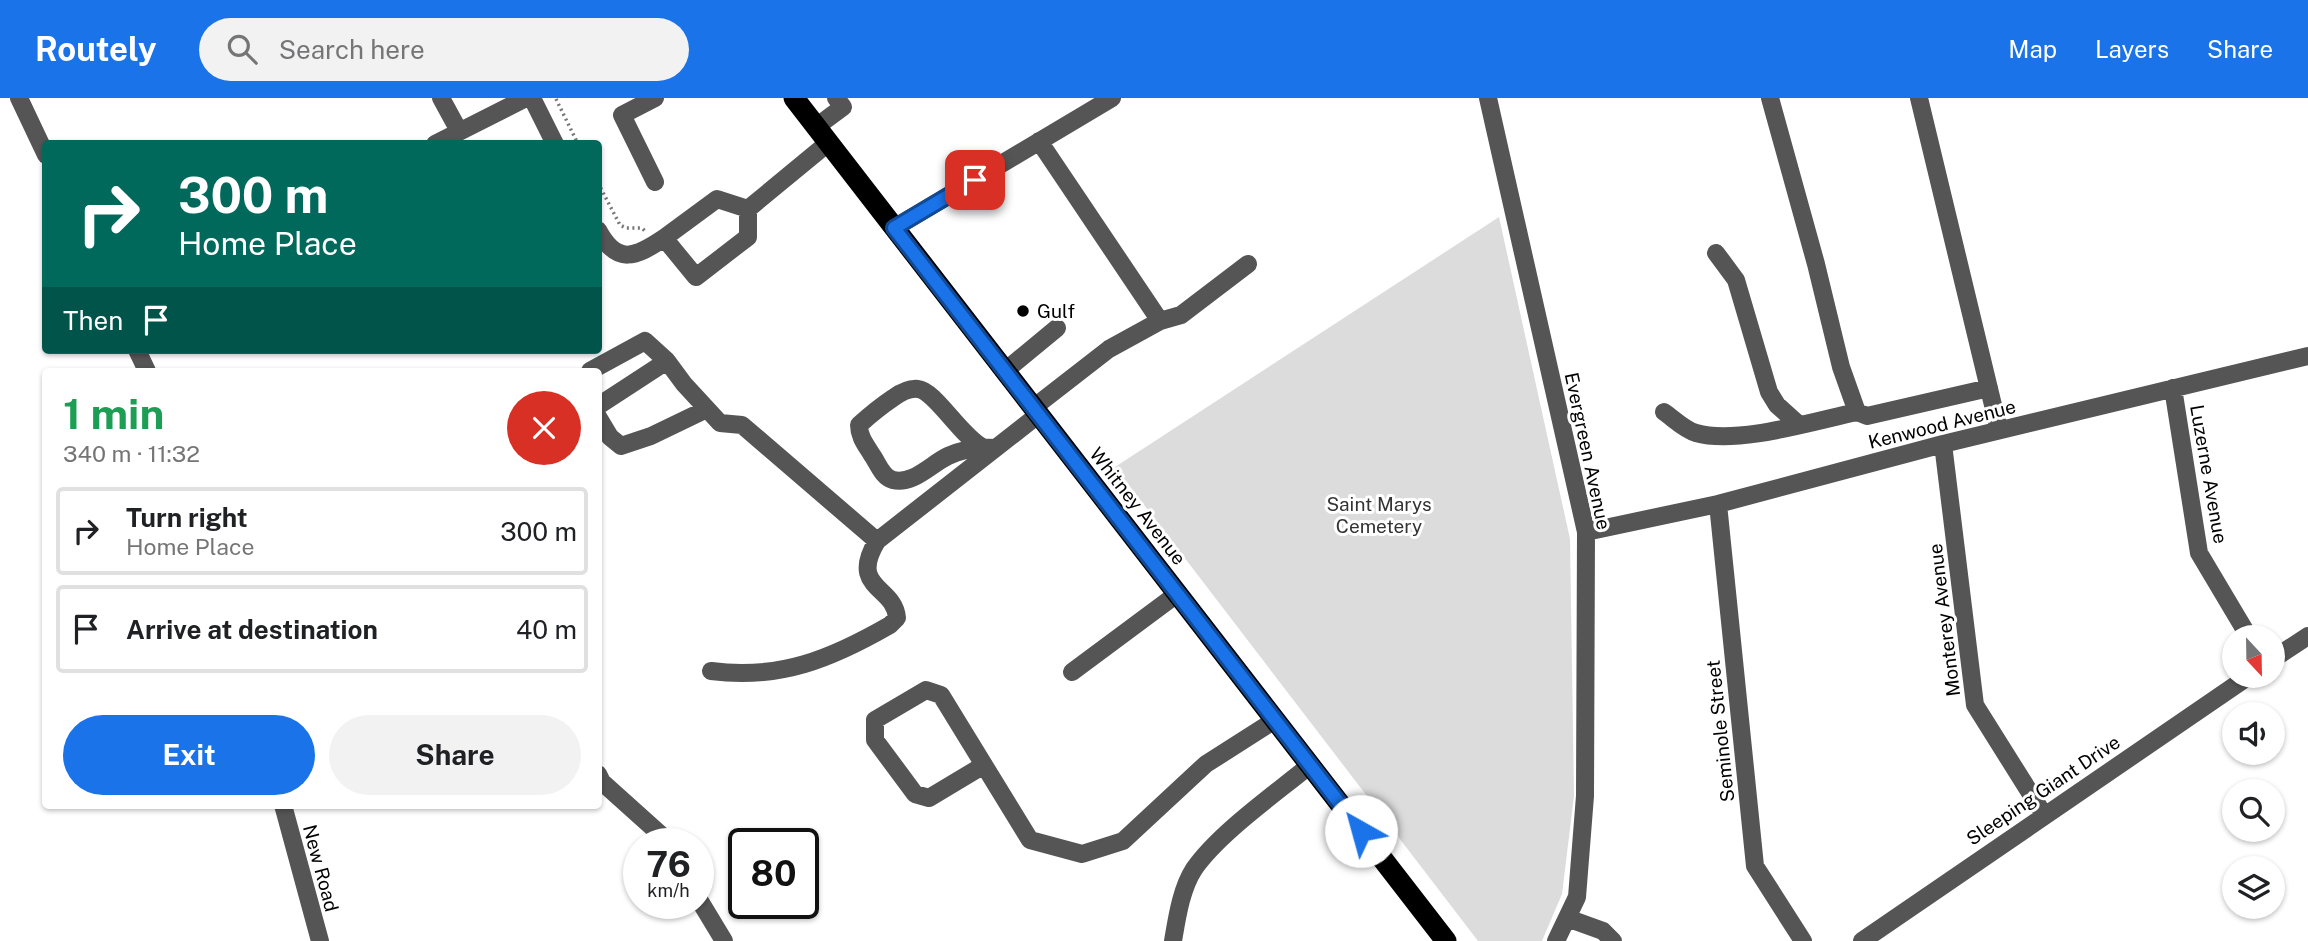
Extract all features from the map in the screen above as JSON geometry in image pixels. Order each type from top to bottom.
[{"type":"highway","name":"Whitney Avenue","points":[[794,98],[1446,941]]},
{"type":"street","points":[[19,98],[42,147]]},
{"type":"street","points":[[441,98],[459,131]]},
{"type":"street","points":[[442,140],[526,98]]},
{"type":"street","points":[[532,98],[553,140]]},
{"type":"street","points":[[655,98],[622,115],[655,182]]},
{"type":"street","points":[[659,241],[696,277],[748,237],[748,209],[822,135],[843,107],[836,98]]},
{"type":"street","points":[[894,228],[1112,98]]},
{"type":"street","name":"Evergreen Avenue","points":[[1488,98],[1586,532],[1586,796],[1577,897],[1556,941]]},
{"type":"street","points":[[1770,98],[1842,367],[1857,412]]},
{"type":"street","points":[[1919,98],[1999,430]]},
{"type":"street","points":[[1039,142],[1160,321]]},
{"type":"street","points":[[602,236],[618,254],[635,255],[717,199],[748,209]]},
{"type":"street","points":[[1716,253],[1736,280],[1769,392],[1777,405],[1798,424]]},
{"type":"street","points":[[711,671],[758,674],[798,667],[833,655],[890,625],[897,618],[897,610],[870,580],[867,564],[877,541],[1109,349],[1160,321],[1181,315],[1248,264]]},
{"type":"street","points":[[1005,371],[1058,328]]},
{"type":"street","points":[[596,368],[645,341],[667,361],[720,423],[742,425],[877,541]]},
{"type":"street","name":"Kenwood Avenue","points":[[1586,532],[1718,504],[1943,444],[2308,356]]},
{"type":"street","points":[[602,403],[667,361]]},
{"type":"street","points":[[916,388],[931,396],[962,432],[989,447],[947,457],[908,478],[893,480],[886,477],[880,468],[859,433],[859,425],[900,393],[916,388]]},
{"type":"street","points":[[1664,412],[1693,432],[1714,437],[1739,437],[1857,412],[1867,416],[1989,388]]},
{"type":"street","name":"Luzerne Avenue","points":[[2173,388],[2199,553],[2242,625]]},
{"type":"street","points":[[602,424],[610,437],[621,446],[652,436],[706,409]]},
{"type":"street","name":"Monterey Avenue","points":[[1943,444],[1975,705],[2043,814]]},
{"type":"street","name":"Seminole Street","points":[[1718,504],[1755,866],[1803,941]]},
{"type":"street","points":[[1072,672],[1177,594]]},
{"type":"street","points":[[2286,650],[2308,636]]},
{"type":"street","name":"Sleeping Giant Drive","points":[[1862,941],[2043,814],[2231,688]]},
{"type":"street","points":[[984,765],[929,798],[915,794],[875,740],[875,720],[926,690],[940,695],[984,765],[1030,840],[1082,854],[1123,841],[1206,764],[1275,720]]},
{"type":"street","points":[[1172,941],[1183,894],[1193,870],[1248,816],[1310,765]]},
{"type":"street","points":[[602,782],[653,828]]},
{"type":"street","name":"New Road","points":[[284,809],[320,941]]},
{"type":"street","points":[[1567,918],[1603,931],[1613,941]]},
{"type":"street","points":[[711,919],[724,941]]},
{"type":"path","points":[[555,99],[576,140]]},
{"type":"path","points":[[602,191],[620,225],[626,228],[642,228],[659,241]]},
{"type":"green space","name":"Saint Marys Cemetery","points":[[1499,217],[1570,539],[1574,796],[1562,894],[1542,941],[1478,941],[1115,467]]},
{"type":"place","name":"Gulf","points":[[1023,311]]},
{"type":"route","points":[[975,180],[894,228],[1361,831]]}]
